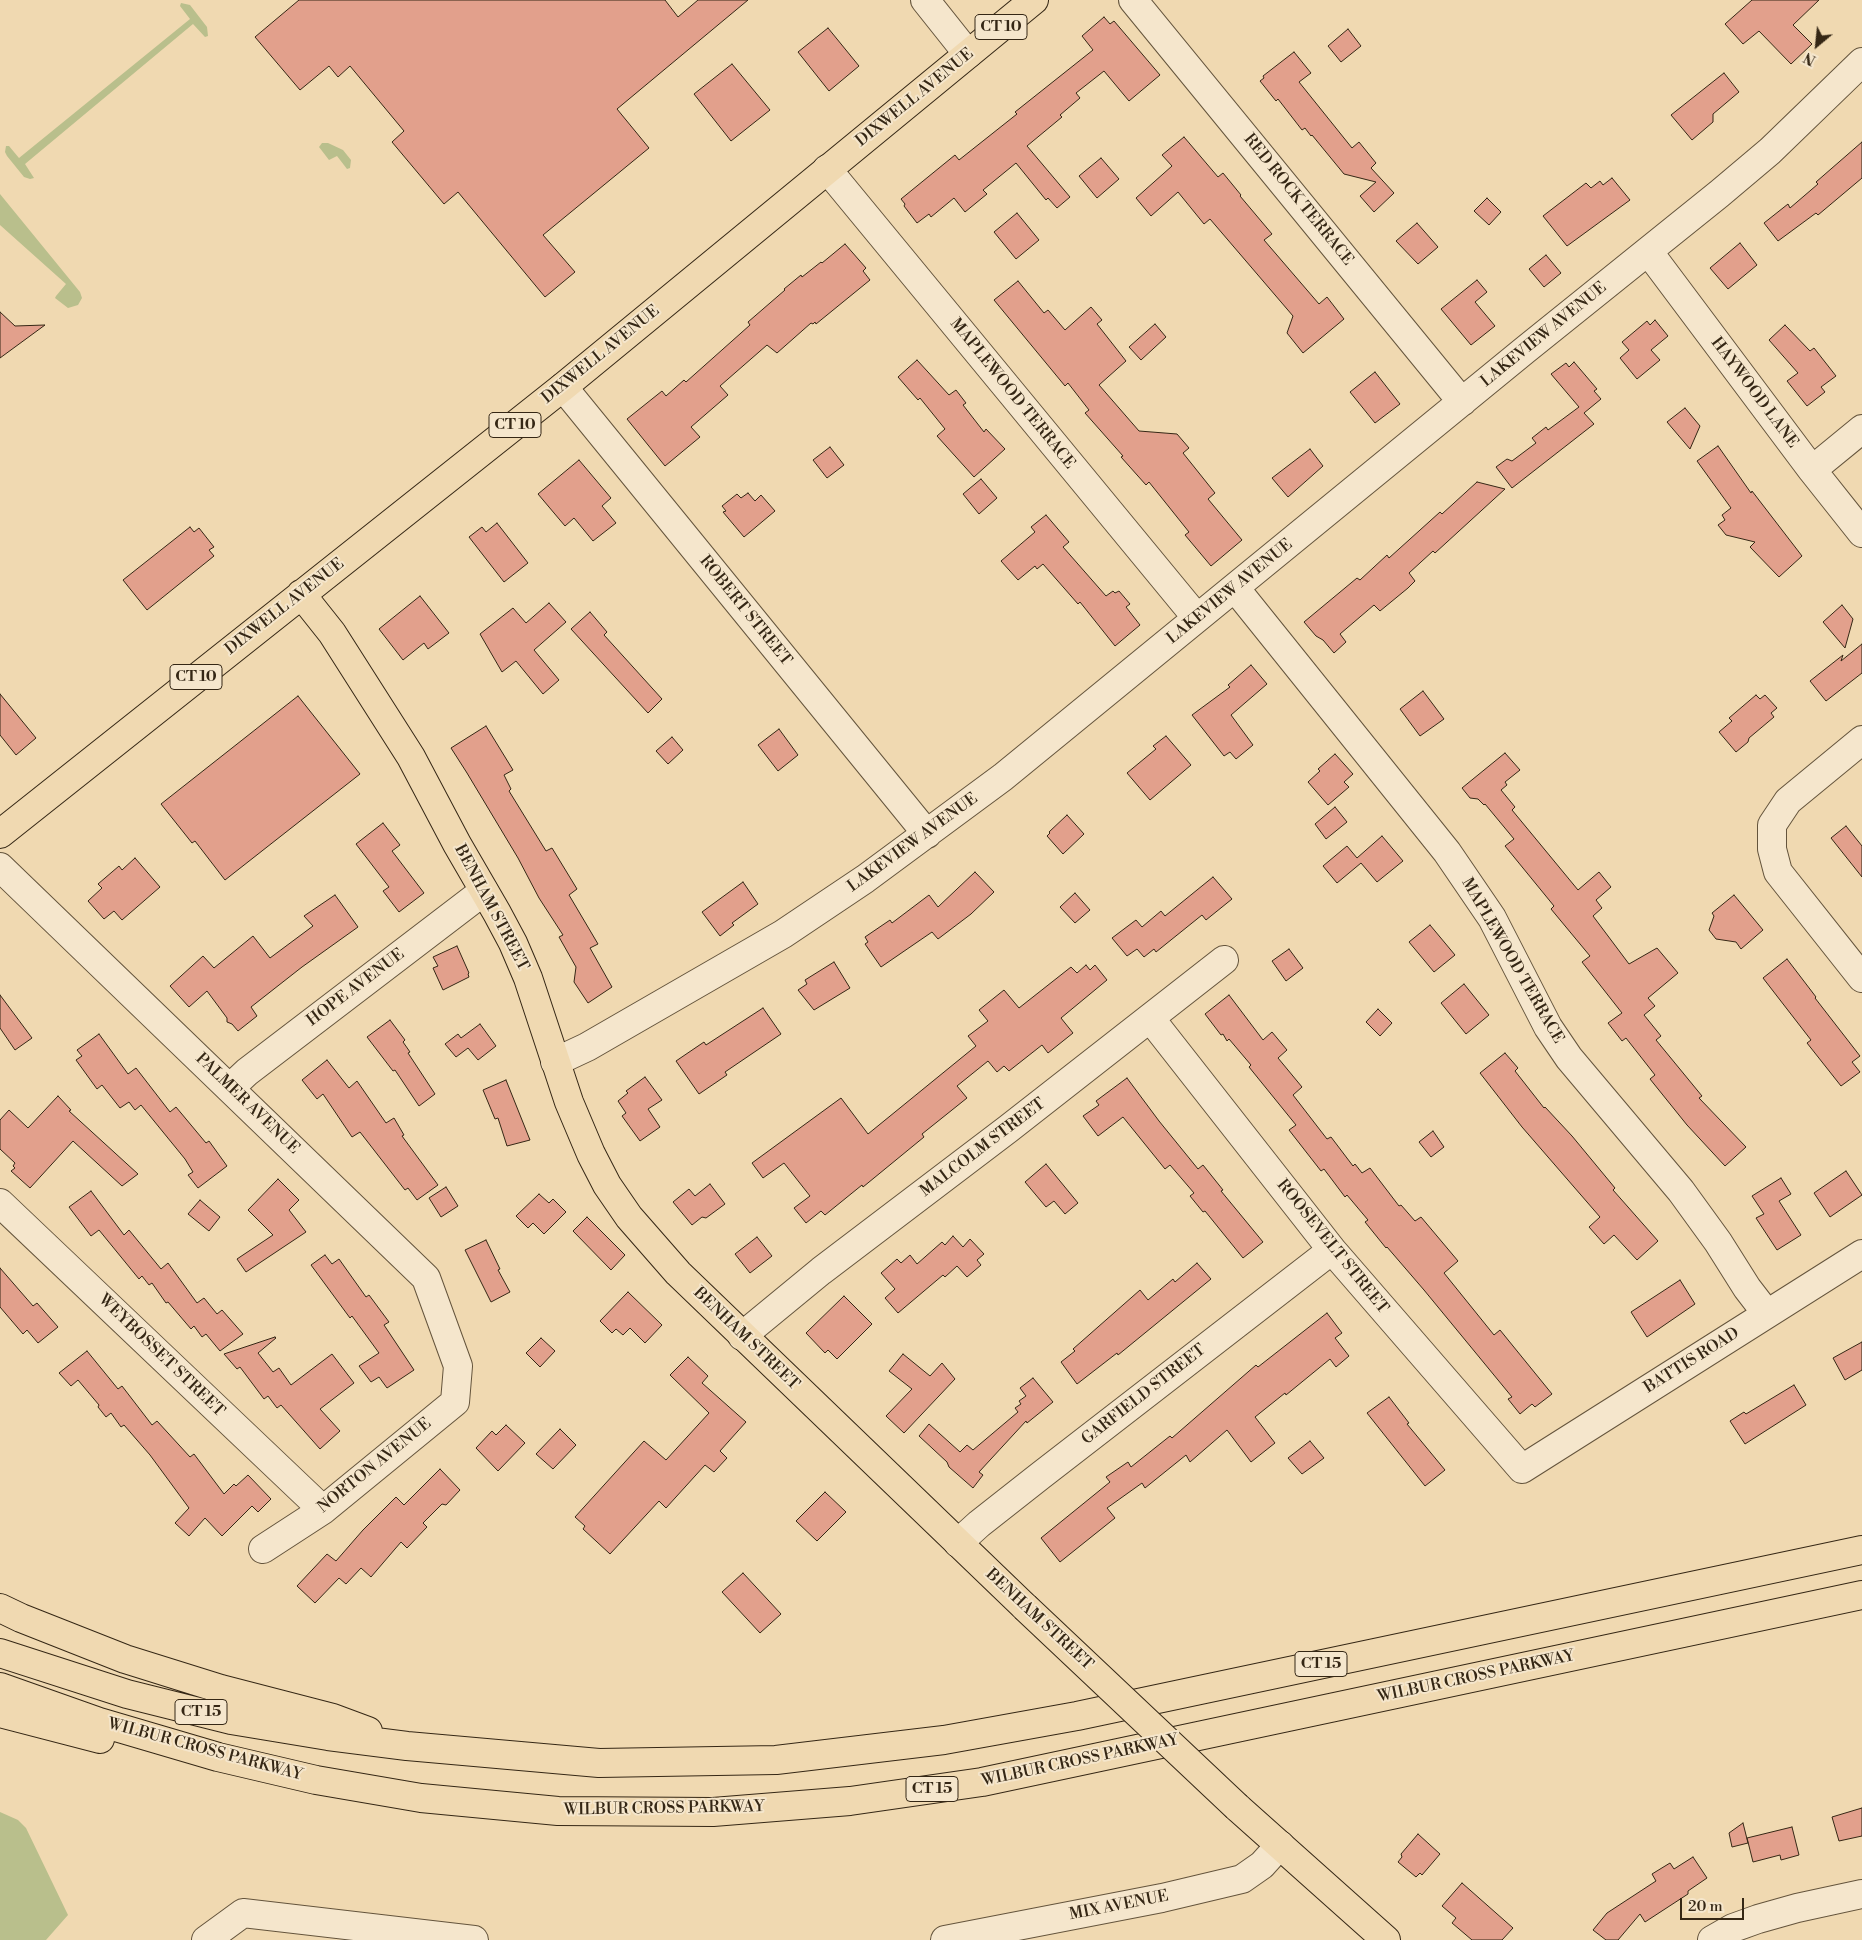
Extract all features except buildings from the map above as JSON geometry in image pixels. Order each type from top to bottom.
[{"type":"main road","name":"DIXWELL AVENUE","points":[[0,834],[563,387],[1034,0]]},
{"type":"main road","name":"BENHAM STREET","points":[[301,594],[332,633],[411,757],[513,944],[528,978],[569,1102],[591,1154],[612,1193],[653,1247],[742,1336],[1026,1608],[1237,1807],[1386,1940]]},
{"type":"main road","name":"WILBUR CROSS PARKWAY","points":[[0,1653],[127,1694],[231,1720],[328,1736],[407,1746],[599,1763],[776,1760],[944,1740],[1077,1716],[1862,1550]]},
{"type":"main road","name":"WILBUR CROSS PARKWAY","points":[[0,1687],[99,1722],[218,1758],[316,1780],[421,1798],[558,1811],[713,1812],[850,1802],[982,1782],[1862,1595]]},
{"type":"main road","points":[[0,1608],[125,1658],[221,1689],[333,1718],[407,1746]]},
{"type":"main road","points":[[0,1713],[155,1753],[218,1758]]},
{"type":"street","points":[[925,0],[968,54]]},
{"type":"street","name":"RED ROCK TERRACE","points":[[1133,0],[1462,402]]},
{"type":"street","name":"LAKEVIEW AVENUE","points":[[555,1062],[587,1047],[783,934],[927,834],[1003,777],[1770,151],[1862,62]]},
{"type":"street","name":"MAPLEWOOD TERRACE","points":[[827,169],[1197,618]]},
{"type":"street","name":"HAYWOOD LANE","points":[[1648,251],[1812,470],[1862,533]]},
{"type":"street","name":"ROBERT STREET","points":[[563,387],[927,834]]},
{"type":"street","points":[[1812,470],[1862,429]]},
{"type":"street","name":"MAPLEWOOD TERRACE","points":[[1235,588],[1448,852],[1492,918],[1548,1027],[1568,1058],[1681,1191],[1767,1314]]},
{"type":"street","points":[[1862,740],[1788,801],[1772,825],[1772,849],[1778,872],[1862,978]]},
{"type":"street","name":"PALMER AVENUE","points":[[0,867],[426,1278],[458,1366]]},
{"type":"street","name":"HOPE AVENUE","points":[[230,1088],[255,1066],[484,891]]},
{"type":"street","name":"MALCOLM STREET","points":[[742,1336],[821,1271],[1008,1129],[1224,960]]},
{"type":"street","name":"ROOSEVELT STREET","points":[[1150,1018],[1332,1250],[1522,1469]]},
{"type":"street","name":"WEYBOSSET STREET","points":[[0,1203],[323,1510]]},
{"type":"street","name":"GARFIELD STREET","points":[[958,1543],[1040,1476],[1332,1250]]},
{"type":"street","name":"BATTIS ROAD","points":[[1522,1469],[1862,1254]]},
{"type":"street","name":"NORTON AVENUE","points":[[263,1549],[323,1510],[455,1402],[458,1366]]},
{"type":"street","name":"MIX AVENUE","points":[[951,1939],[1000,1934],[1242,1879],[1262,1865],[1280,1846]]},
{"type":"street","points":[[1712,1940],[1733,1928],[1758,1919],[1797,1908],[1862,1894]]},
{"type":"street","points":[[206,1940],[243,1913],[474,1940]]},
{"type":"green space","points":[[181,3],[190,5],[207,27],[208,36],[205,37],[193,24],[25,164],[34,178],[24,177],[7,156],[5,152],[6,146],[9,146],[19,158],[190,19],[180,6]]},
{"type":"green space","points":[[322,143],[328,143],[343,150],[351,160],[350,168],[347,169],[337,156],[329,160],[319,147]]},
{"type":"green space","points":[[0,194],[80,292],[82,298],[78,305],[68,308],[55,298],[66,284],[0,225]]},
{"type":"green space","points":[[0,1812],[18,1820],[26,1828],[68,1915],[46,1940],[0,1940]]}]
